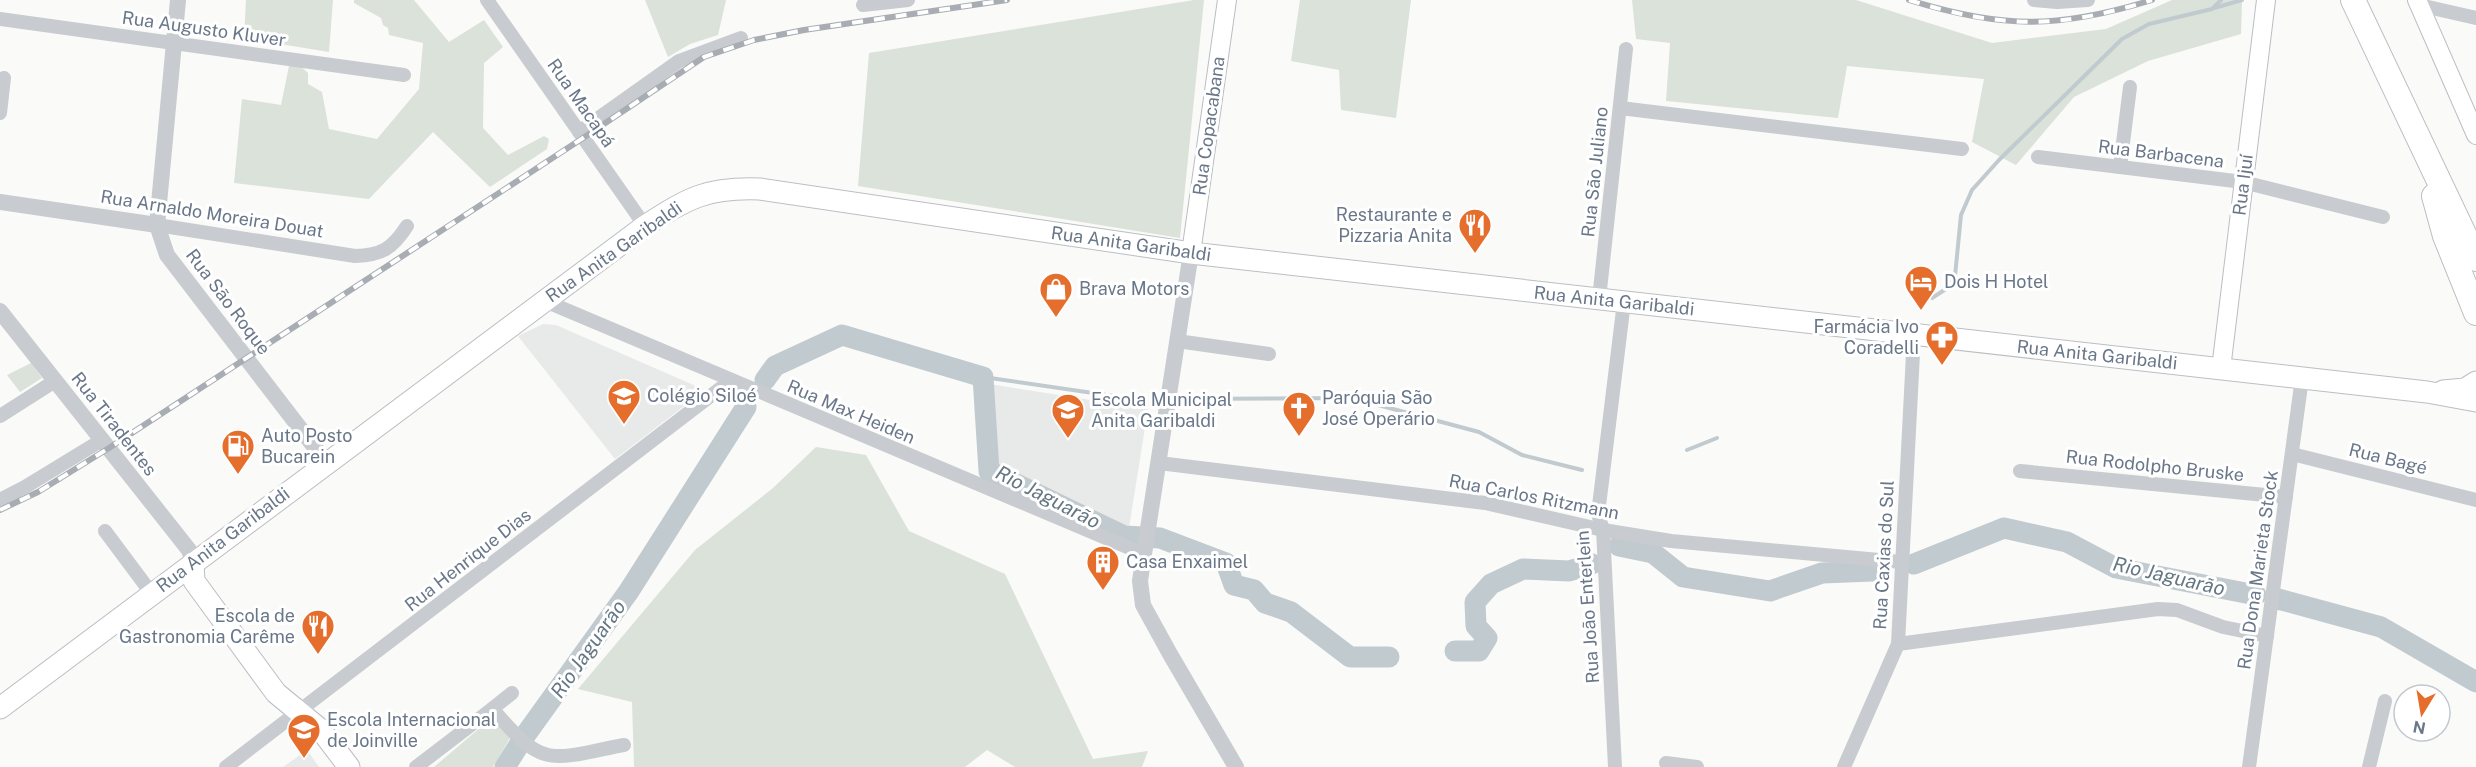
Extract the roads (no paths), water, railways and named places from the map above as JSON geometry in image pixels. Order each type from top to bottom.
[{"type":"highway","points":[[2353,0],[2476,259]]},
{"type":"highway","points":[[2372,0],[2476,219]]},
{"type":"highway","points":[[2418,135],[2445,236],[2476,313]]},
{"type":"main road","name":"Rua Copacabana","points":[[1191,253],[1227,0]]},
{"type":"main road","name":"Rua Ijuí","points":[[2221,369],[2266,0]]},
{"type":"main road","points":[[2418,2],[2476,135]]},
{"type":"main road","name":"Rua Anita Garibaldi","points":[[0,708],[326,462],[645,226],[694,196],[714,190],[760,189],[1191,253],[2427,392],[2476,401]]},
{"type":"main road","name":"Rua Anita Garibaldi","points":[[2427,392],[2465,388],[2476,382]]},
{"type":"main road","points":[[193,563],[194,581],[276,693],[328,739],[349,767]]},
{"type":"street","name":"Rua São Roque","points":[[178,0],[157,225],[167,255],[326,462]]},
{"type":"street","name":"Rua Macapá","points":[[487,0],[645,226]]},
{"type":"street","points":[[863,4],[908,0]]},
{"type":"street","points":[[2034,0],[2057,2],[2088,0]]},
{"type":"street","points":[[2418,2],[2476,18]]},
{"type":"street","name":"Rua Augusto Kluver","points":[[0,19],[404,75]]},
{"type":"street","points":[[579,132],[679,61],[741,38]]},
{"type":"street","name":"Rua São Juliano","points":[[1599,299],[1626,49]]},
{"type":"street","points":[[0,113],[4,78]]},
{"type":"street","points":[[2120,167],[2130,87]]},
{"type":"street","points":[[1620,108],[1962,149]]},
{"type":"street","name":"Rua Barbacena","points":[[2038,157],[2243,182],[2382,217]]},
{"type":"street","name":"Rua Arnaldo Moreira Douat","points":[[0,202],[355,256],[373,255],[387,249],[407,226]]},
{"type":"street","points":[[122,220],[140,230],[167,255]]},
{"type":"street","points":[[1191,253],[1140,581],[1143,605],[1236,767]]},
{"type":"street","name":"Rua Max Heiden","points":[[545,300],[730,381],[1145,548]]},
{"type":"street","name":"Rua João Enterlein","points":[[1615,767],[1603,530],[1598,514],[1624,302]]},
{"type":"street","name":"Rua Tiradentes","points":[[0,311],[189,550],[193,563]]},
{"type":"street","name":"Rua Caxias do Sul","points":[[1844,767],[1898,644],[1914,334]]},
{"type":"street","points":[[1178,341],[1269,354]]},
{"type":"street","name":"Rua Dona Marieta Stock","points":[[2249,767],[2302,378]]},
{"type":"street","points":[[0,416],[55,381]]},
{"type":"street","name":"Rua Henrique Dias","points":[[226,767],[730,381]]},
{"type":"street","points":[[0,500],[25,488],[102,440]]},
{"type":"street","name":"Rua Bagé","points":[[2292,454],[2476,500]]},
{"type":"street","name":"Rua Carlos Ritzmann","points":[[1159,463],[1485,503],[1603,530],[1693,543],[1901,562]]},
{"type":"street","name":"Rua Rodolpho Bruske","points":[[2020,471],[2286,497]]},
{"type":"street","points":[[105,531],[152,594]]},
{"type":"street","points":[[1898,644],[2158,609],[2177,610],[2223,627],[2267,636]]},
{"type":"street","points":[[416,767],[512,693]]},
{"type":"street","points":[[2369,767],[2385,701]]},
{"type":"street","points":[[492,709],[535,750],[547,755],[558,756],[624,745]]},
{"type":"street","points":[[1666,763],[1697,767]]},
{"type":"waterway","points":[[1932,298],[1949,287],[1955,276],[1961,215],[1972,190],[1999,160],[2122,39],[2149,24],[2212,9],[2221,0]]},
{"type":"waterway","points":[[2214,8],[2242,0]]},
{"type":"waterway","name":"Rio Jaguarão","points":[[765,380],[775,366],[842,335],[983,377],[989,471],[1124,536],[1160,538],[1226,563],[1234,585],[1254,590],[1265,603],[1291,612],[1350,657],[1389,657]]},
{"type":"waterway","points":[[983,377],[1141,400]]},
{"type":"waterway","points":[[1180,399],[1352,398],[1479,432],[1522,455],[1582,470]]},
{"type":"waterway","name":"Rio Jaguarão","points":[[505,767],[629,591],[746,407]]},
{"type":"waterway","points":[[1687,450],[1717,438]]},
{"type":"waterway","name":"Rio Jaguarão","points":[[1914,564],[2004,528],[2067,542],[2116,568],[2256,595]]},
{"type":"waterway","name":"Rio Jaguarão","points":[[1619,546],[1653,553],[1683,577],[1770,591],[1822,573],[1873,571]]},
{"type":"waterway","name":"Rio Jaguarão","points":[[1455,651],[1479,651],[1487,638],[1476,626],[1475,602],[1491,584],[1523,569],[1569,571],[1592,564]]},
{"type":"waterway","name":"Rio Jaguarão","points":[[2278,599],[2381,627],[2476,682]]},
{"type":"railway","points":[[0,510],[38,492],[109,448],[704,57],[754,40],[804,30],[1007,0]]},
{"type":"railway","points":[[1909,0],[1973,16],[2030,22],[2088,16],[2152,0]]},
{"type":"place","name":"Restaurante e Pizzaria Anita","points":[[1475,254]]},
{"type":"place","name":"Dois H Hotel","points":[[1921,311]]},
{"type":"place","name":"Brava Motors","points":[[1056,318]]},
{"type":"place","name":"Farmácia Ivo Coradelli","points":[[1942,366]]},
{"type":"place","name":"Colégio Siloé","points":[[624,425]]},
{"type":"place","name":"Paróquia São José Operário","points":[[1299,437]]},
{"type":"place","name":"Escola Municipal Anita Garibaldi","points":[[1068,439]]},
{"type":"place","name":"Auto Posto Bucarein","points":[[238,475]]},
{"type":"place","name":"Casa Enxaimel","points":[[1103,591]]},
{"type":"place","name":"Escola de Gastronomia Carême","points":[[318,655]]},
{"type":"place","name":"Escola Internacional de Joinville","points":[[304,759]]}]
